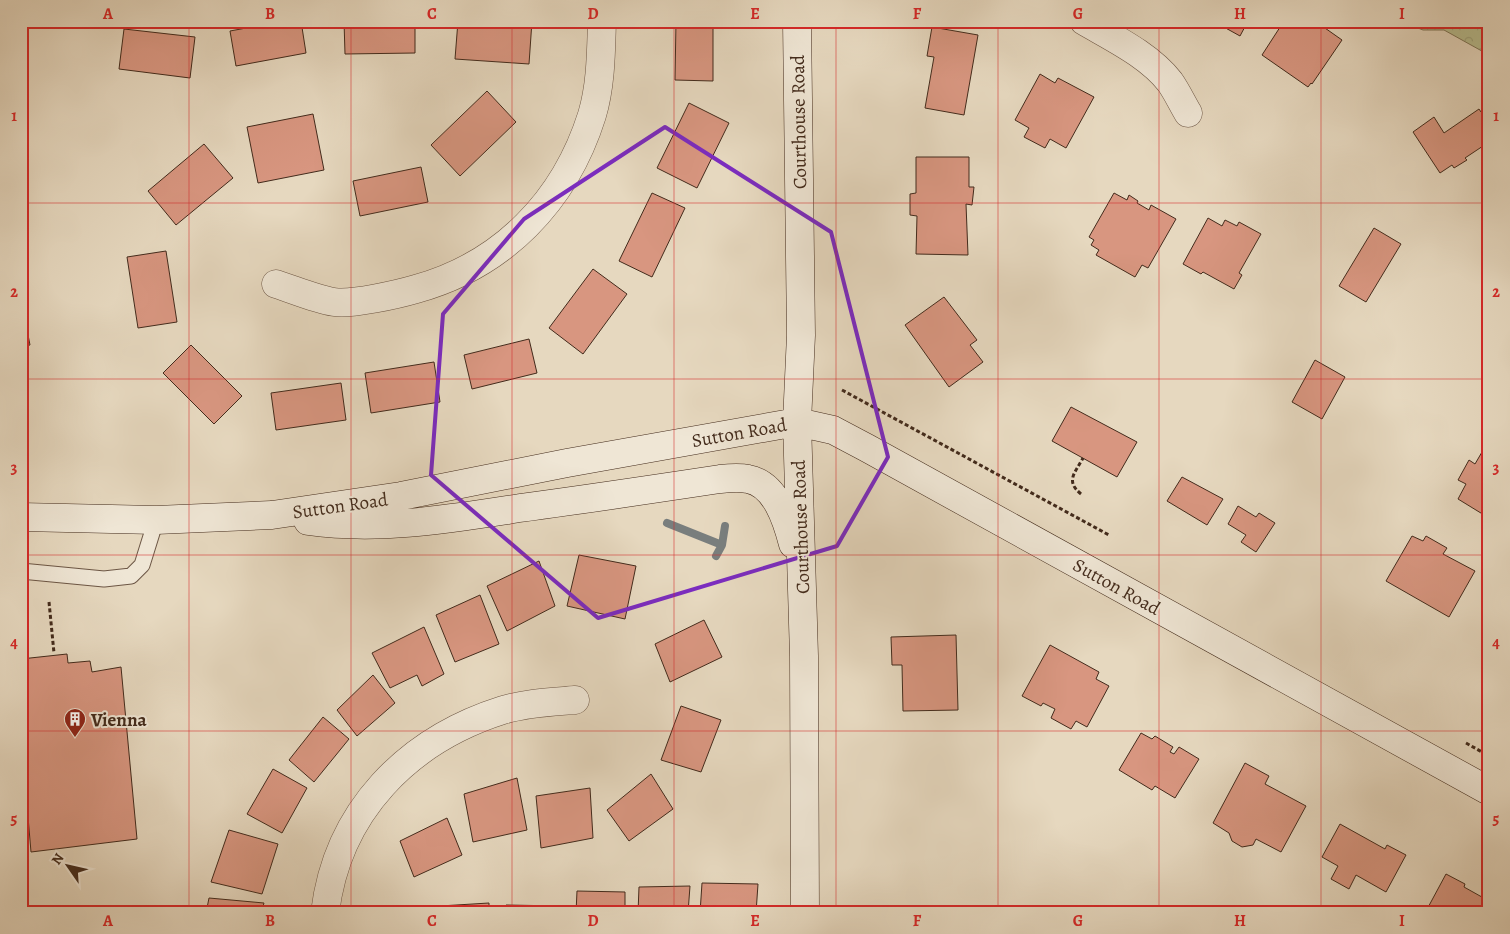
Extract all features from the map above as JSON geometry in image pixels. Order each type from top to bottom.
[{"type":"street","points":[[276,284],[335,302],[346,303],[403,293],[433,285],[466,271],[492,255],[516,236],[540,210],[561,182],[578,151],[592,115],[598,83],[602,21]]},
{"type":"street","name":"Courthouse Road","points":[[797,21],[801,335],[798,422],[804,706],[805,913]]},
{"type":"street","points":[[1084,21],[1126,46],[1153,65],[1170,82],[1188,113]]},
{"type":"street","name":"Sutton Road","points":[[21,517],[156,520],[272,515],[401,496],[567,463],[798,422],[833,430],[867,448],[1489,791]]},
{"type":"street","points":[[272,515],[327,523],[380,525],[432,522],[720,479],[750,479],[759,483],[771,493],[779,506],[789,528],[802,581]]},
{"type":"street","points":[[325,913],[333,873],[342,848],[354,824],[377,791],[408,760],[433,742],[503,710],[526,705],[575,700]]},
{"type":"lane","points":[[21,571],[104,579],[131,576],[142,565],[156,520]]},
{"type":"path","points":[[842,390],[1109,535]]},
{"type":"path","points":[[1081,494],[1073,488],[1072,480],[1082,458]]},
{"type":"path","points":[[49,602],[54,654]]},
{"type":"path","points":[[1466,743],[1489,756]]},
{"type":"highlighted area","points":[[665,127],[831,232],[888,457],[837,546],[598,618],[431,475],[443,314],[524,219]]},
{"type":"green space","points":[[1400,21],[1489,21],[1489,55],[1444,30],[1423,30]]},
{"type":"building","points":[[284,21],[301,21],[306,53],[236,66],[230,31]]},
{"type":"building","points":[[344,21],[415,21],[415,53],[345,54]]},
{"type":"building","points":[[458,21],[532,21],[529,64],[455,59]]},
{"type":"building","points":[[676,21],[713,21],[713,81],[675,80]]},
{"type":"building","points":[[1213,21],[1248,21],[1240,36]]},
{"type":"building","points":[[1284,21],[1315,21],[1342,40],[1308,87],[1262,55]]},
{"type":"building","points":[[932,27],[978,35],[964,115],[925,108],[934,57],[927,56]]},
{"type":"building","points":[[124,29],[195,37],[190,78],[119,69]]},
{"type":"building","points":[[1040,74],[1055,83],[1058,78],[1094,97],[1066,148],[1050,139],[1045,148],[1024,137],[1029,128],[1015,120]]},
{"type":"building","points":[[487,91],[516,122],[460,176],[431,145]]},
{"type":"building","points":[[689,103],[729,123],[697,188],[657,168]]},
{"type":"building","points":[[1479,109],[1481,112],[1489,110],[1489,142],[1465,158],[1467,160],[1454,168],[1452,165],[1440,173],[1413,132],[1434,117],[1444,133]]},
{"type":"building","points":[[313,114],[324,170],[258,183],[247,127]]},
{"type":"building","points":[[204,144],[233,178],[176,225],[148,191]]},
{"type":"building","points":[[916,157],[969,157],[969,187],[974,187],[972,205],[966,204],[968,255],[916,254],[917,216],[910,215],[910,194],[916,193]]},
{"type":"building","points":[[421,167],[428,202],[360,216],[353,181]]},
{"type":"building","points":[[652,193],[685,208],[652,277],[619,261]]},
{"type":"building","points":[[1114,193],[1127,200],[1129,195],[1138,201],[1137,203],[1149,210],[1151,205],[1176,219],[1148,268],[1142,265],[1135,277],[1096,255],[1099,250],[1091,245],[1094,240],[1089,237]]},
{"type":"building","points":[[1208,218],[1222,226],[1225,220],[1237,226],[1239,222],[1261,234],[1239,273],[1242,275],[1234,289],[1203,272],[1201,274],[1183,264]]},
{"type":"building","points":[[1374,228],[1401,244],[1366,302],[1339,286]]},
{"type":"building","points":[[166,251],[177,322],[138,328],[127,257]]},
{"type":"building","points":[[593,269],[627,294],[583,354],[549,328]]},
{"type":"building","points":[[944,297],[977,340],[970,345],[983,362],[949,387],[905,325]]},
{"type":"building","points":[[21,299],[30,345],[21,347]]},
{"type":"building","points":[[529,339],[537,373],[472,389],[464,355]]},
{"type":"building","points":[[191,345],[242,396],[214,424],[163,373]]},
{"type":"building","points":[[1315,360],[1345,377],[1322,419],[1292,402]]},
{"type":"building","points":[[434,362],[440,402],[371,413],[365,373]]},
{"type":"building","points":[[341,383],[346,420],[276,430],[271,393]]},
{"type":"building","points":[[1071,407],[1137,442],[1117,477],[1052,441]]},
{"type":"building","points":[[1489,440],[1489,518],[1458,499],[1466,484],[1458,480],[1469,460],[1475,464]]},
{"type":"building","points":[[1182,477],[1223,499],[1207,525],[1167,501]]},
{"type":"building","points":[[1238,506],[1256,517],[1259,513],[1275,523],[1256,552],[1241,542],[1246,535],[1228,524]]},
{"type":"building","points":[[1412,536],[1423,541],[1426,536],[1447,548],[1443,554],[1475,571],[1449,617],[1386,581]]},
{"type":"building","points":[[579,555],[636,566],[625,619],[567,606]]},
{"type":"building","points":[[539,561],[555,606],[507,631],[487,586]]},
{"type":"building","points":[[480,595],[499,644],[455,662],[436,615]]},
{"type":"building","points":[[704,620],[722,657],[670,682],[655,644]]},
{"type":"building","points":[[424,627],[444,674],[422,686],[417,675],[390,688],[372,653]]},
{"type":"building","points":[[956,635],[958,710],[903,711],[902,665],[892,665],[891,637]]},
{"type":"building","points":[[1050,645],[1099,672],[1096,679],[1109,686],[1087,727],[1076,721],[1071,729],[1051,718],[1055,709],[1043,703],[1041,706],[1022,696]]},
{"type":"building","name":"Vienna","points":[[67,654],[68,663],[90,661],[92,672],[121,667],[137,839],[31,852],[27,805],[21,806],[21,659]]},
{"type":"building","points":[[373,675],[395,703],[357,736],[337,710]]},
{"type":"building","points":[[681,706],[721,720],[701,772],[661,760]]},
{"type":"building","points":[[323,717],[349,739],[314,782],[289,760]]},
{"type":"building","points":[[1141,733],[1152,739],[1155,736],[1173,747],[1170,752],[1174,754],[1179,747],[1199,759],[1175,798],[1155,786],[1152,790],[1119,770]]},
{"type":"building","points":[[1245,763],[1269,776],[1265,784],[1306,806],[1281,852],[1256,839],[1253,845],[1242,847],[1232,841],[1229,833],[1213,823]]},
{"type":"building","points":[[273,769],[307,788],[282,833],[247,814]]},
{"type":"building","points":[[651,774],[673,809],[629,841],[607,810]]},
{"type":"building","points":[[517,778],[527,830],[473,842],[464,794]]},
{"type":"building","points":[[590,788],[593,838],[541,848],[536,796]]},
{"type":"building","points":[[447,818],[462,855],[414,877],[400,841]]},
{"type":"building","points":[[1340,824],[1385,849],[1387,845],[1406,855],[1386,892],[1356,875],[1349,889],[1331,879],[1338,866],[1322,857]]},
{"type":"building","points":[[229,830],[278,844],[262,894],[211,882]]},
{"type":"building","points":[[1446,874],[1465,884],[1464,887],[1489,901],[1489,913],[1425,913]]},
{"type":"building","points":[[702,883],[758,884],[756,913],[700,913]]},
{"type":"building","points":[[690,886],[688,913],[638,913],[639,887]]},
{"type":"building","points":[[577,891],[625,892],[625,913],[576,913]]},
{"type":"building","points":[[209,898],[264,903],[261,913],[206,913]]},
{"type":"building","points":[[489,903],[489,913],[440,913],[440,906]]},
{"type":"building","points":[[506,905],[561,906],[561,913],[506,913]]},
{"type":"waterway","points":[[667,523],[722,545]]},
{"type":"waterway","points":[[716,556],[722,545],[725,526]]},
{"type":"place","name":"Vienna","points":[[75,738]]}]
